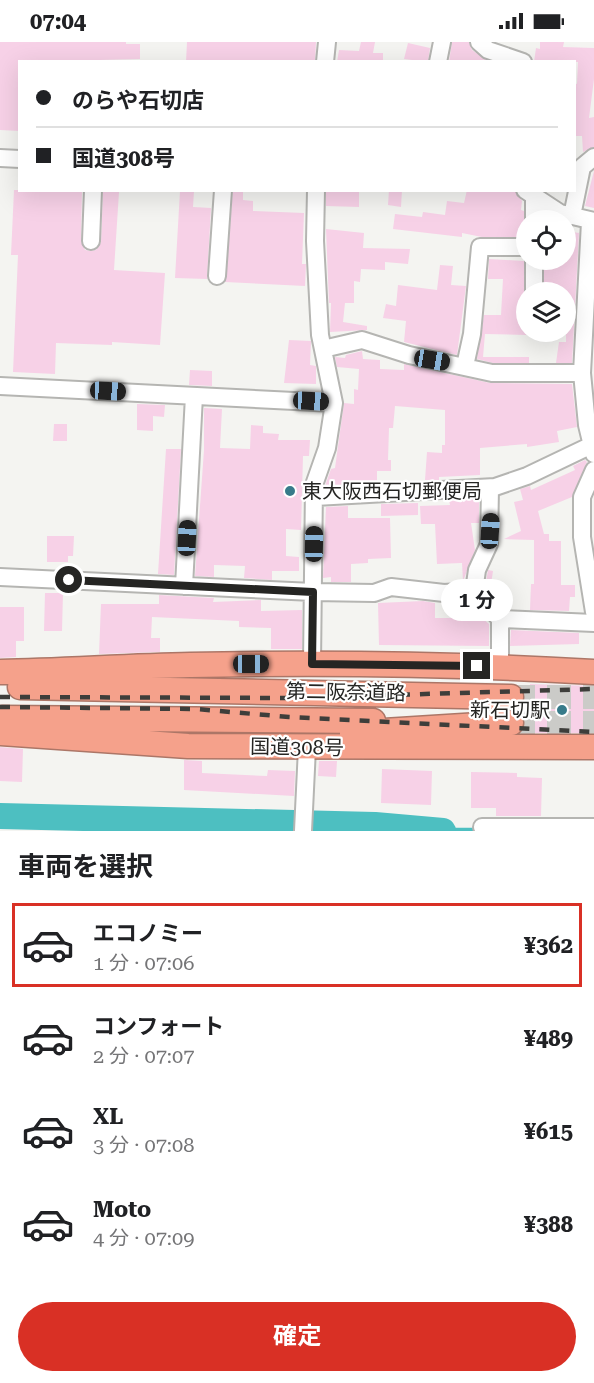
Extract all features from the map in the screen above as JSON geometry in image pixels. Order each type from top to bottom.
[{"type":"highway","points":[[1,677],[189,664],[501,667],[594,672]]},
{"type":"highway","name":"第二阪奈道路","points":[[1,677],[328,678],[511,697],[328,692],[1,677]]},
{"type":"highway","name":"第二阪奈道路","points":[[0,718],[511,723],[328,734],[0,733]]},
{"type":"highway","name":"国道308号","points":[[0,733],[188,746],[594,747]]},
{"type":"street","points":[[325,60],[327,42]]},
{"type":"street","points":[[438,60],[442,42]]},
{"type":"street","points":[[479,42],[488,50],[517,60]]},
{"type":"street","points":[[573,210],[582,167],[594,157]]},
{"type":"street","points":[[0,158],[18,159]]},
{"type":"street","points":[[92,241],[93,192]]},
{"type":"street","points":[[217,276],[223,192]]},
{"type":"street","points":[[312,664],[314,485],[327,448],[334,403],[323,349],[315,241],[316,192]]},
{"type":"street","points":[[536,194],[556,210]]},
{"type":"street","points":[[535,210],[536,194]]},
{"type":"street","points":[[315,497],[490,488],[527,476],[594,448],[587,425],[582,373],[592,221],[576,217]]},
{"type":"street","points":[[465,366],[471,334],[480,247],[516,247]]},
{"type":"street","points":[[323,349],[362,340],[409,355],[492,372],[582,373]]},
{"type":"street","points":[[0,386],[334,403]]},
{"type":"street","points":[[184,586],[194,396]]},
{"type":"street","points":[[594,470],[582,497],[588,536],[594,612]]},
{"type":"street","points":[[474,591],[477,570],[489,543],[490,488]]},
{"type":"street","points":[[0,577],[374,594],[391,587],[444,594],[474,591]]},
{"type":"street","points":[[474,591],[500,619],[501,667]]},
{"type":"street","points":[[500,619],[594,623]]},
{"type":"street","points":[[303,824],[307,748]]},
{"type":"street","points":[[483,827],[594,827]]},
{"type":"building","points":[[0,42],[140,44],[140,59],[18,60],[18,131],[0,130]]},
{"type":"building","points":[[187,42],[316,42],[315,60],[186,60]]},
{"type":"building","points":[[361,42],[375,42],[373,53],[383,53],[383,60],[337,60],[339,50],[359,51]]},
{"type":"building","points":[[452,42],[469,42],[472,50],[486,60],[449,60]]},
{"type":"building","points":[[540,42],[564,42],[563,47],[594,48],[594,79],[589,118],[594,117],[594,147],[583,152],[582,136],[576,136],[578,62],[576,60],[534,60],[536,48],[540,49]]},
{"type":"building","points":[[408,43],[430,48],[428,60],[404,59]]},
{"type":"building","points":[[594,171],[594,208],[585,206]]},
{"type":"building","points":[[14,190],[18,192],[82,192],[81,241],[85,250],[91,251],[96,250],[101,242],[103,192],[119,192],[114,270],[165,273],[160,345],[112,342],[112,345],[56,343],[55,374],[13,372],[18,255],[11,255]]},
{"type":"building","points":[[180,192],[194,192],[193,207],[211,208],[207,279],[175,278]]},
{"type":"building","points":[[233,192],[243,192],[243,200],[253,201],[253,211],[304,213],[302,264],[306,264],[305,286],[225,282]]},
{"type":"building","points":[[326,192],[359,192],[359,207],[326,206]]},
{"type":"building","points":[[389,192],[402,192],[401,207],[388,205]]},
{"type":"building","points":[[467,192],[516,192],[522,201],[521,210],[516,210],[516,237],[482,237],[462,233],[462,237],[393,229],[395,214],[422,217],[423,212],[445,215],[447,201],[464,203]]},
{"type":"building","points":[[326,229],[364,233],[363,248],[410,249],[408,264],[385,262],[385,270],[361,269],[360,282],[354,281],[354,303],[345,303],[343,322],[367,326],[367,330],[330,332],[331,303],[329,303]]},
{"type":"building","points":[[576,233],[579,233],[576,289],[576,282],[544,282],[544,270],[576,270]]},
{"type":"building","points":[[489,259],[516,261],[516,270],[524,270],[525,282],[516,282],[516,335],[485,334],[483,357],[529,357],[529,363],[493,363],[477,359],[484,315],[501,315],[503,279],[488,279]]},
{"type":"building","points":[[440,265],[453,266],[451,285],[466,286],[457,355],[404,342],[406,321],[383,318],[386,304],[396,306],[398,285],[437,290]]},
{"type":"building","points":[[289,340],[311,341],[310,365],[316,366],[316,384],[284,383]]},
{"type":"building","points":[[559,342],[573,342],[572,363],[556,363]]},
{"type":"building","points":[[362,351],[363,359],[380,360],[380,369],[404,370],[404,364],[490,383],[572,384],[577,427],[557,431],[559,442],[527,447],[527,444],[480,448],[480,475],[425,480],[427,452],[442,453],[442,445],[445,445],[445,410],[395,406],[393,428],[389,428],[388,460],[391,460],[391,471],[377,471],[377,483],[325,486],[331,469],[335,468],[344,403],[354,404],[354,389],[358,390],[359,369],[337,367],[335,357],[345,358],[346,355]]},
{"type":"building","points":[[190,370],[212,371],[212,386],[189,385]]},
{"type":"building","points":[[137,404],[165,405],[164,417],[153,416],[153,431],[137,430]]},
{"type":"building","points":[[204,408],[222,409],[220,448],[250,449],[251,425],[263,426],[263,433],[279,434],[278,440],[310,440],[309,456],[303,456],[301,530],[286,529],[286,556],[299,557],[299,571],[272,571],[272,580],[244,578],[245,566],[214,565],[214,577],[195,576],[204,450]]},
{"type":"building","points":[[54,424],[67,424],[67,441],[53,441]]},
{"type":"building","points":[[166,449],[181,449],[174,575],[158,574]]},
{"type":"building","points":[[585,460],[587,462],[572,497],[538,511],[544,534],[549,534],[549,541],[561,541],[561,585],[575,585],[575,597],[570,597],[569,611],[530,610],[531,584],[534,584],[534,540],[504,539],[521,531],[514,502],[523,500],[520,489],[530,486],[531,490],[575,470],[573,466]]},
{"type":"building","points":[[479,498],[479,523],[471,523],[475,550],[463,581],[462,563],[437,564],[435,524],[421,524],[420,506],[450,505],[449,500]]},
{"type":"building","points":[[418,503],[418,515],[381,516],[381,504]]},
{"type":"building","points":[[348,506],[348,518],[390,518],[391,558],[368,559],[368,563],[351,564],[351,582],[331,582],[331,577],[323,578],[326,507]]},
{"type":"building","points":[[47,536],[74,536],[73,556],[68,556],[68,562],[47,562]]},
{"type":"building","points":[[488,570],[493,571],[490,591],[485,588]]},
{"type":"building","points":[[45,593],[63,593],[62,631],[44,631]]},
{"type":"building","points":[[159,595],[214,598],[213,602],[261,600],[261,611],[302,610],[302,649],[271,649],[271,628],[239,627],[239,621],[152,617],[151,638],[160,638],[160,652],[99,654],[101,604],[159,604]]},
{"type":"building","points":[[423,601],[435,603],[435,618],[482,618],[489,624],[489,646],[379,645],[378,603]]},
{"type":"building","points":[[0,607],[24,607],[24,641],[16,641],[16,657],[0,658]]},
{"type":"building","points":[[511,630],[579,633],[579,644],[510,646]]},
{"type":"building","name":"新石切駅","points":[[530,684],[594,686],[594,733],[531,733]]},
{"type":"building","points":[[0,747],[23,749],[22,782],[0,781]]},
{"type":"building","points":[[184,760],[202,761],[202,773],[267,776],[268,770],[295,771],[294,796],[184,790]]},
{"type":"building","points":[[319,761],[337,761],[336,777],[318,776]]},
{"type":"building","points":[[382,769],[432,771],[431,805],[381,803]]},
{"type":"building","points":[[471,772],[517,773],[517,777],[542,778],[541,816],[496,816],[496,808],[471,808]]},
{"type":"waterway","points":[[0,816],[375,825],[443,831]]},
{"type":"waterway","points":[[441,830],[480,830]]},
{"type":"tunnel","points":[[511,697],[594,697]]},
{"type":"tunnel","points":[[511,723],[594,723]]},
{"type":"railway","points":[[0,697],[289,698],[594,689]]},
{"type":"railway","points":[[0,707],[196,709],[289,717],[594,732]]},
{"type":"place","name":"東大阪西石切郵便局","points":[[290,491]]},
{"type":"place","name":"新石切駅","points":[[562,710]]},
{"type":"route","points":[[69,580],[313,592],[312,664],[477,666]]}]
